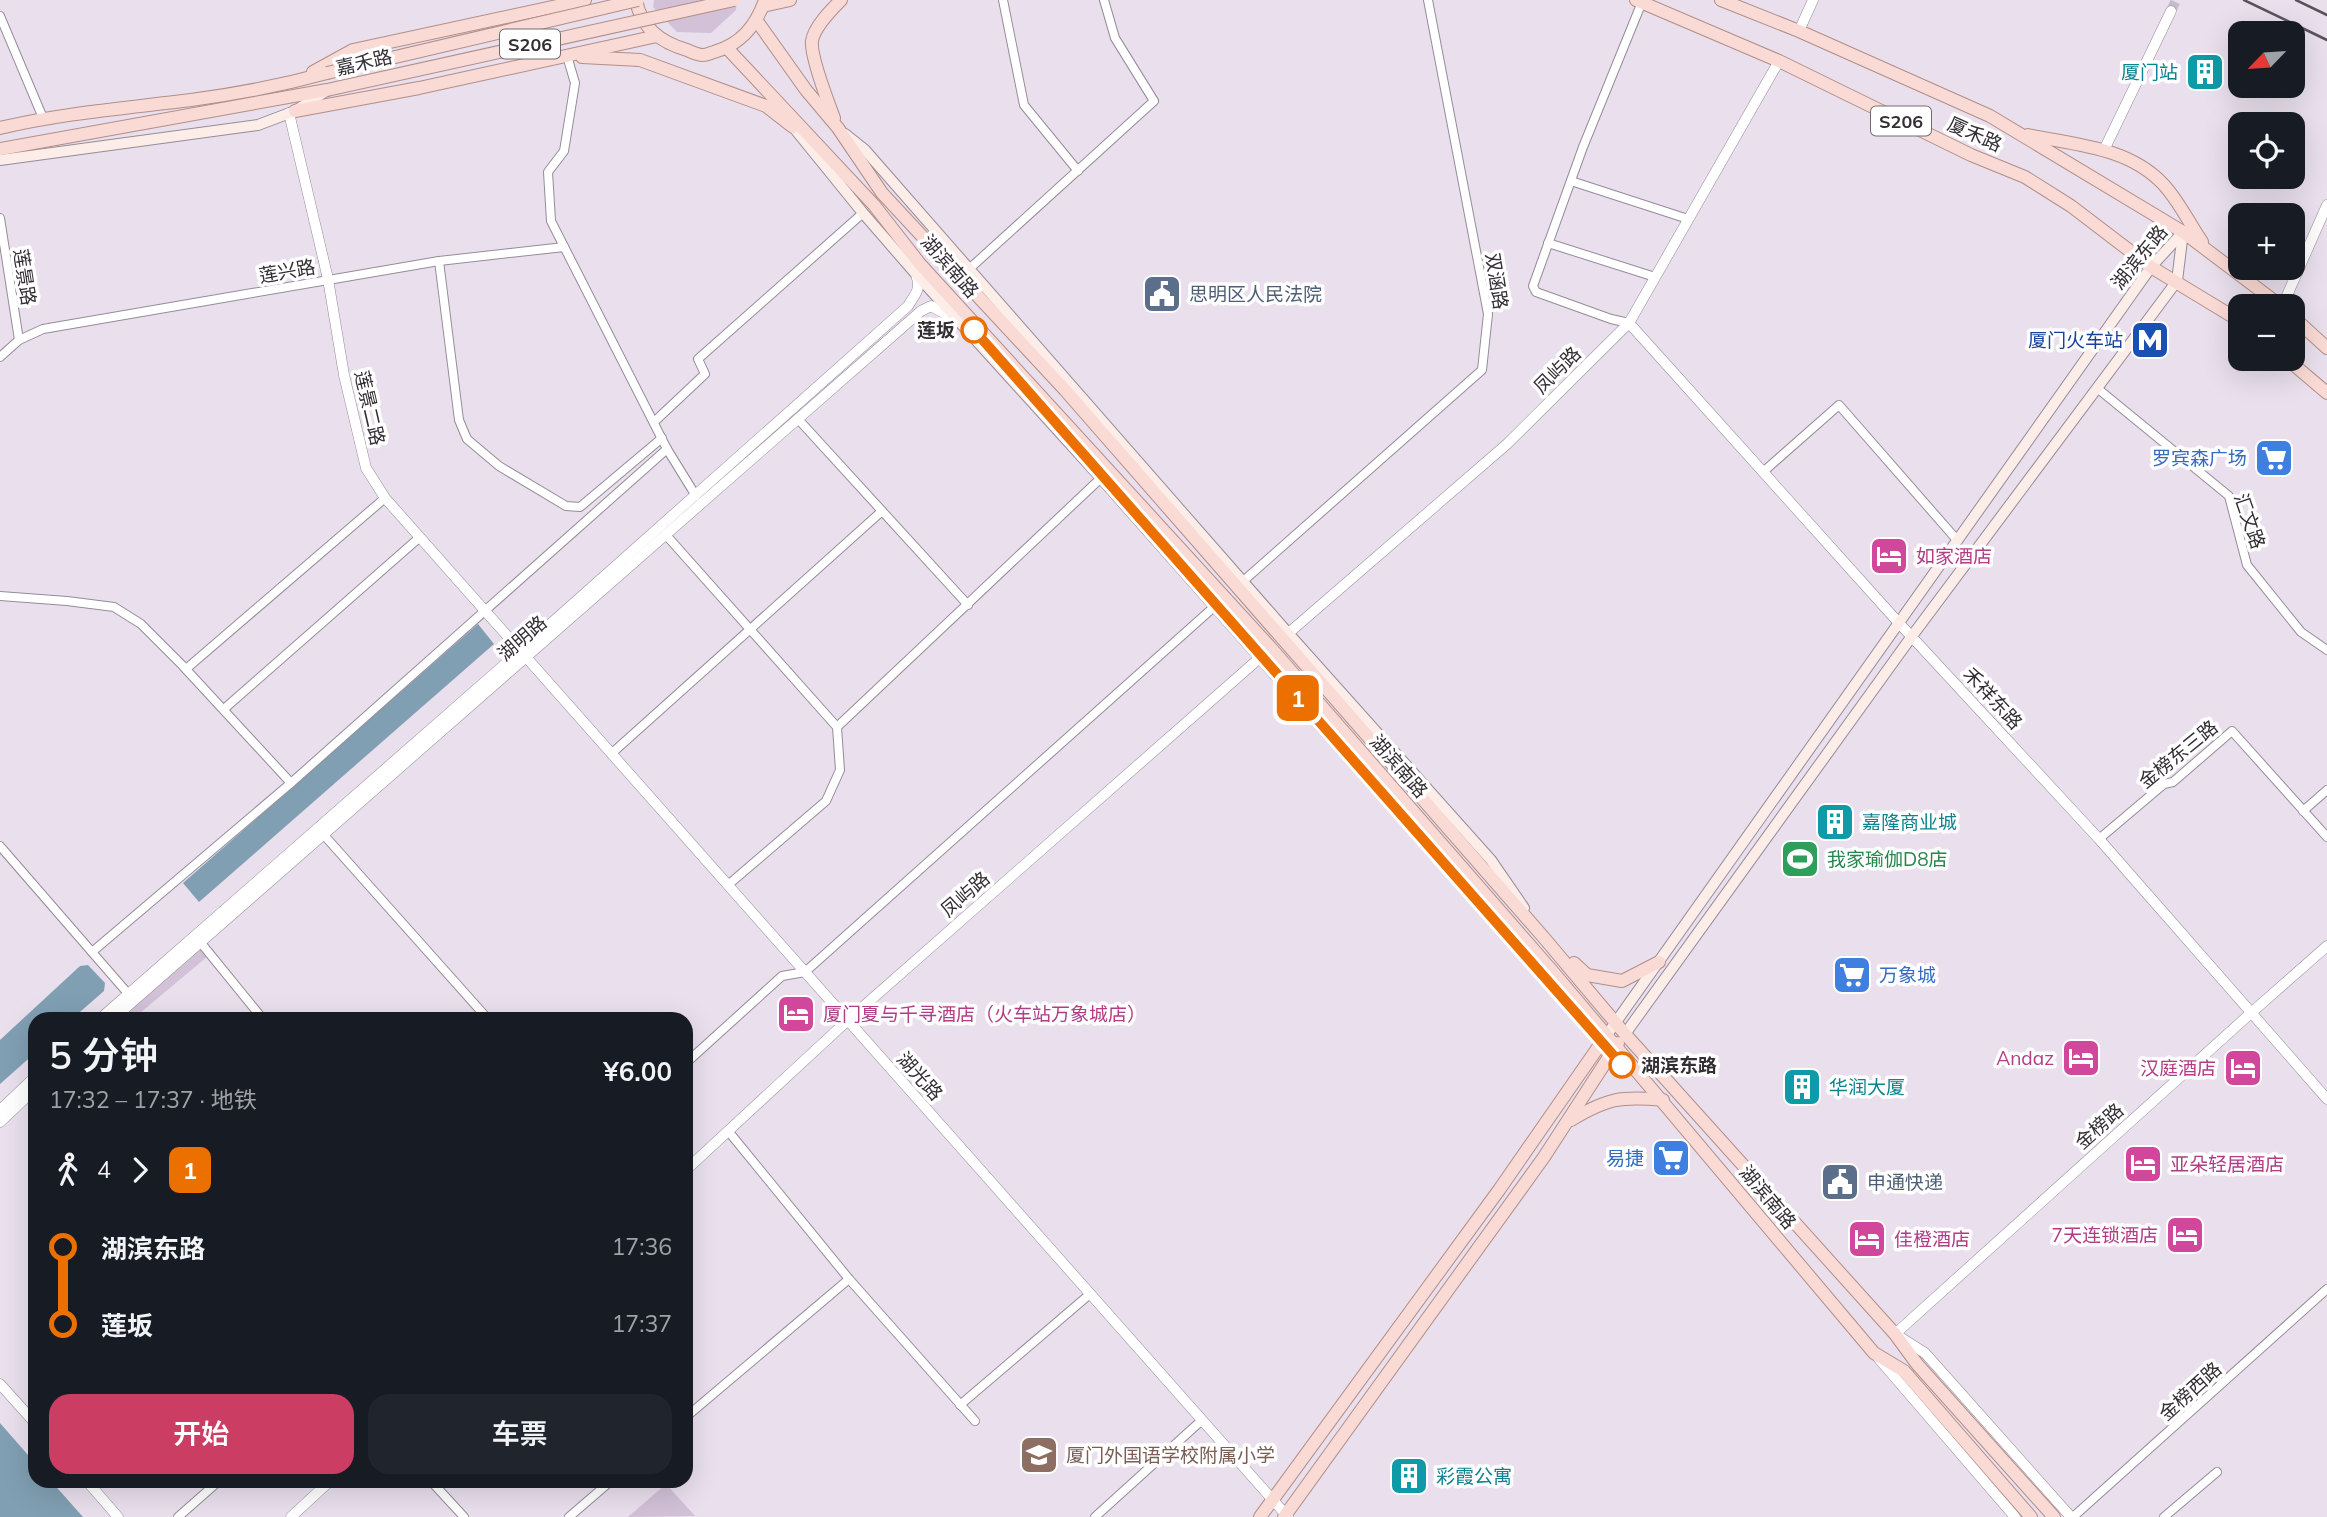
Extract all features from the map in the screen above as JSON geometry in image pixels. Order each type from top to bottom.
[{"type":"main road","points":[[637,0],[645,23],[656,36],[670,46],[703,55],[727,48],[742,38],[757,21],[764,3],[790,0]]},
{"type":"main road","name":"嘉禾路","points":[[0,128],[43,118],[194,100],[296,81],[637,0]]},
{"type":"main road","name":"嘉禾路","points":[[0,149],[327,90],[734,0]]},
{"type":"main road","points":[[838,128],[820,79],[812,42],[820,25],[841,0]]},
{"type":"main road","name":"厦禾路","points":[[1721,0],[1990,116],[2183,232],[2265,294]]},
{"type":"main road","name":"S206","points":[[296,81],[353,50],[580,1]]},
{"type":"main road","name":"厦禾路","points":[[1639,1],[1779,61],[1971,155],[2025,177],[2071,206],[2151,267],[2228,313]]},
{"type":"main road","name":"湖滨南路","points":[[757,21],[806,90],[838,128],[882,193],[1240,584]]},
{"type":"main road","name":"S206","points":[[292,112],[656,36]]},
{"type":"main road","name":"湖滨南路","points":[[727,48],[874,205],[920,264],[1219,602],[1280,640],[2054,1517]]},
{"type":"main road","points":[[567,56],[640,60],[766,106],[796,129]]},
{"type":"main road","points":[[766,89],[863,213],[915,273],[1101,478],[1219,602],[1261,658],[1511,941],[1554,973]]},
{"type":"main road","points":[[0,160],[258,125],[292,112],[327,90]]},
{"type":"main road","name":"湖滨南路","points":[[838,128],[865,150],[1240,584],[1280,640],[1615,1047],[1663,1100],[1874,1353],[1904,1371],[2031,1517]]},
{"type":"main road","points":[[2017,132],[2123,156],[2162,183],[2184,211],[2209,251]]},
{"type":"main road","name":"湖滨东路","points":[[1260,1517],[1499,1190],[2151,267],[2183,232]]},
{"type":"main road","name":"湖滨东路","points":[[1286,1516],[1544,1157],[1615,1047],[1912,636],[2177,281],[2183,232]]},
{"type":"main road","points":[[2305,328],[2327,348]]},
{"type":"main road","points":[[2301,371],[2327,393]]},
{"type":"main road","points":[[1545,939],[1587,975],[1622,981],[1659,962]]},
{"type":"main road","points":[[1544,1157],[1570,1120],[1594,1106],[1627,1097],[1663,1100]]},
{"type":"street","points":[[1003,0],[1024,105],[1078,170]]},
{"type":"street","points":[[968,270],[1154,101],[1115,38],[1104,0]]},
{"type":"street","name":"双涵路","points":[[1240,584],[1482,370],[1488,314],[1428,0]]},
{"type":"street","points":[[1798,31],[1813,0]]},
{"type":"street","points":[[1629,323],[1536,292],[1532,286],[1639,1]]},
{"type":"street","points":[[2104,150],[2171,11]]},
{"type":"street","points":[[0,16],[43,118]]},
{"type":"street","points":[[567,56],[575,83],[564,151],[548,172],[551,221],[667,449],[696,496]]},
{"type":"street","name":"凤屿路","points":[[693,1164],[848,1020],[1507,444],[1629,323],[1779,61]]},
{"type":"street","name":"莲景二路","points":[[292,112],[328,279],[344,374],[366,468],[385,498],[523,654]]},
{"type":"street","points":[[1571,181],[1688,219]]},
{"type":"street","points":[[2288,294],[2327,205]]},
{"type":"street","points":[[654,422],[705,374],[698,359],[863,213]]},
{"type":"street","name":"莲景路","points":[[0,218],[19,340]]},
{"type":"street","points":[[1548,243],[1655,278]]},
{"type":"street","name":"莲兴路","points":[[19,340],[43,329],[328,279],[439,261],[564,247]]},
{"type":"street","points":[[439,261],[459,420],[467,439],[499,466],[566,506],[580,507],[662,438]]},
{"type":"street","name":"湖明路","points":[[110,1012],[201,943],[908,306],[918,293],[915,273]]},
{"type":"street","name":"湖明路","points":[[119,1012],[131,997],[523,654],[666,535],[921,311],[931,306],[958,321]]},
{"type":"street","name":"禾祥东路","points":[[1629,323],[1898,622],[2099,839],[2327,1100]]},
{"type":"street","points":[[0,357],[19,340]]},
{"type":"street","name":"汇文路","points":[[2097,388],[2229,496],[2247,565],[2301,632],[2327,650]]},
{"type":"street","points":[[1763,472],[1839,405],[1957,540]]},
{"type":"street","points":[[798,419],[968,606]]},
{"type":"street","points":[[92,952],[291,783],[667,449]]},
{"type":"street","points":[[837,727],[1101,478]]},
{"type":"street","points":[[186,669],[385,498]]},
{"type":"street","points":[[611,754],[882,511]]},
{"type":"street","points":[[666,535],[837,727],[840,771],[826,801],[727,885]]},
{"type":"street","points":[[224,709],[420,537]]},
{"type":"street","points":[[0,596],[114,607],[141,624],[291,783]]},
{"type":"street","points":[[693,1056],[782,976],[805,972],[1219,602]]},
{"type":"street","name":"湖光路","points":[[523,654],[1286,1516]]},
{"type":"street","name":"金榜东三路","points":[[2099,839],[2164,784],[2173,782],[2232,731],[2325,835]]},
{"type":"street","points":[[2303,811],[2327,790]]},
{"type":"street","points":[[323,834],[482,1012]]},
{"type":"street","points":[[0,846],[131,997]]},
{"type":"street","points":[[201,943],[257,1012]]},
{"type":"street","name":"金榜路","points":[[1895,1334],[2327,946]]},
{"type":"street","points":[[0,1110],[28,1084]]},
{"type":"street","points":[[0,1122],[28,1096]]},
{"type":"street","points":[[729,1132],[849,1279],[975,1421]]},
{"type":"street","points":[[693,1411],[849,1279]]},
{"type":"street","name":"金榜西路","points":[[2072,1517],[2327,1289]]},
{"type":"street","points":[[960,1405],[1090,1294]]},
{"type":"street","points":[[1895,1334],[1925,1353],[2072,1517]]},
{"type":"street","points":[[1874,1353],[2015,1517]]},
{"type":"street","points":[[0,1384],[28,1415]]},
{"type":"street","points":[[1095,1517],[1202,1420]]},
{"type":"street","points":[[2164,1517],[2217,1472]]},
{"type":"street","points":[[93,1488],[118,1517]]},
{"type":"street","points":[[178,1517],[211,1488]]},
{"type":"street","points":[[291,1517],[322,1488]]},
{"type":"street","points":[[437,1488],[464,1517]]},
{"type":"street","points":[[569,1517],[603,1488]]},
{"type":"shaded area","points":[[654,0],[737,0],[736,10],[711,33],[677,32],[653,7]]},
{"type":"shaded area","points":[[199,947],[208,956],[141,1012],[123,1012]]},
{"type":"shaded area","points":[[661,1488],[670,1488],[695,1516],[628,1517]]},
{"type":"water","points":[[478,624],[494,644],[199,902],[183,883]]},
{"type":"water","points":[[88,965],[105,983],[104,991],[80,1012],[30,1012],[80,966]]},
{"type":"water","points":[[28,1014],[28,1059],[0,1084],[0,1040]]},
{"type":"water","points":[[0,1423],[28,1455],[28,1488],[57,1488],[83,1517],[0,1517]]},
{"type":"tunnel","points":[[2171,11],[2176,0]]},
{"type":"railway","points":[[2244,0],[2327,40]]},
{"type":"railway","points":[[2296,0],[2327,15]]},
{"type":"metro line","name":"1","points":[[974,330],[1622,1065]]},
{"type":"place","name":"厦门站","points":[[2205,72]]},
{"type":"place","name":"思明区人民法院","points":[[1162,294]]},
{"type":"place","name":"莲坂","points":[[974,330]]},
{"type":"place","name":"厦门火车站","points":[[2150,340]]},
{"type":"place","name":"罗宾森广场","points":[[2274,458]]},
{"type":"place","name":"如家酒店","points":[[1889,556]]},
{"type":"place","name":"嘉隆商业城","points":[[1835,822]]},
{"type":"place","name":"我家瑜伽D8店","points":[[1800,859]]},
{"type":"place","name":"万象城","points":[[1852,975]]},
{"type":"place","name":"厦门夏与千寻酒店（火车站万象城店）","points":[[796,1014]]},
{"type":"place","name":"Andaz","points":[[2081,1058]]},
{"type":"place","name":"湖滨东路","points":[[1622,1065]]},
{"type":"place","name":"汉庭酒店","points":[[2243,1068]]},
{"type":"place","name":"华润大厦","points":[[1802,1087]]},
{"type":"place","name":"易捷","points":[[1671,1158]]},
{"type":"place","name":"亚朵轻居酒店","points":[[2143,1164]]},
{"type":"place","name":"申通快递","points":[[1840,1182]]},
{"type":"place","name":"7天连锁酒店","points":[[2185,1235]]},
{"type":"place","name":"佳橙酒店","points":[[1867,1239]]},
{"type":"place","name":"厦门外国语学校附属小学","points":[[1039,1455]]},
{"type":"place","name":"彩霞公寓","points":[[1409,1476]]}]
